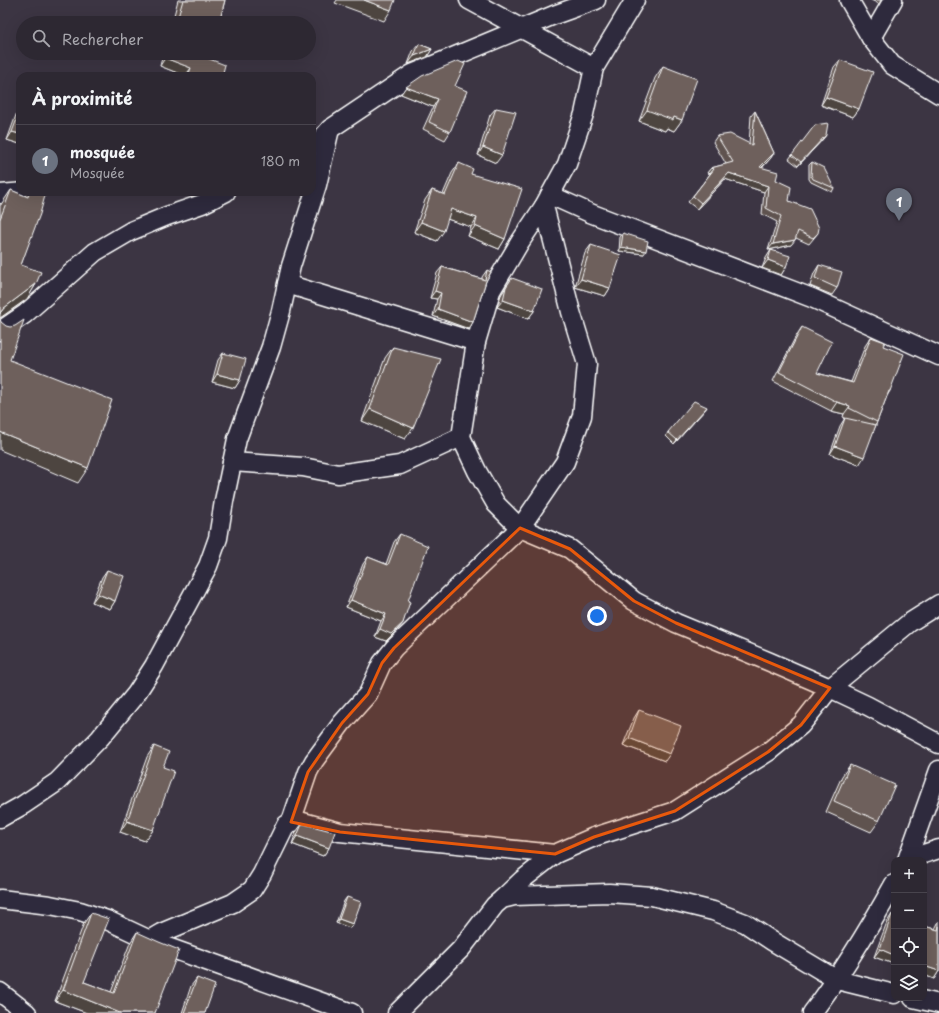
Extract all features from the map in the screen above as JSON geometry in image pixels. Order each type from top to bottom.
[{"type":"street","points":[[469,0],[594,68]]},
{"type":"street","points":[[316,188],[318,139],[412,74],[596,0]]},
{"type":"street","points":[[635,0],[594,68],[584,114],[567,164],[492,291],[476,342],[461,437],[477,471],[496,504],[520,528],[570,549],[634,601],[676,623],[830,688],[868,706],[939,744]]},
{"type":"street","points":[[849,0],[871,38],[892,65],[939,94]]},
{"type":"street","points":[[871,38],[893,0]]},
{"type":"street","points":[[0,194],[16,193]]},
{"type":"street","points":[[0,331],[25,314],[95,252],[131,231],[167,216],[202,204],[218,196]]},
{"type":"street","points":[[0,818],[23,805],[57,782],[100,738],[136,694],[154,666],[208,566],[218,538],[237,439],[271,348],[282,311],[291,266],[313,196]]},
{"type":"street","points":[[547,200],[597,216],[812,298],[939,356]]},
{"type":"street","points":[[292,822],[308,772],[314,761],[342,722],[368,694],[382,663],[394,648],[520,528],[565,462],[582,416],[587,364],[571,312],[547,200]]},
{"type":"street","points":[[287,284],[476,342]]},
{"type":"street","points":[[232,462],[303,467],[338,474],[400,465],[461,437]]},
{"type":"street","points":[[397,1013],[461,949],[495,904],[555,854],[594,837],[675,811],[768,752],[801,725],[830,688],[909,623],[939,604]]},
{"type":"street","points":[[909,857],[939,770]]},
{"type":"street","points":[[149,940],[161,933],[233,903],[252,890],[262,874],[286,825],[292,822],[299,821],[340,832],[555,854]]},
{"type":"street","points":[[917,857],[939,850]]},
{"type":"street","points":[[812,1013],[836,980],[873,923],[891,890]]},
{"type":"street","points":[[502,899],[514,896],[609,893],[652,896],[713,911],[745,922],[772,941],[836,980],[891,993]]},
{"type":"street","points":[[0,899],[50,905],[80,911],[107,920],[149,940],[352,1013]]},
{"type":"street","points":[[0,992],[27,1013]]},
{"type":"street","points":[[926,1001],[939,1004]]},
{"type":"highlighted area","points":[[520,528],[570,549],[634,601],[676,623],[830,688],[801,725],[768,752],[675,811],[594,837],[555,854],[340,832],[291,822],[308,772],[342,723],[368,694],[382,663],[394,648]]},
{"type":"building","points":[[183,0],[225,0],[221,16],[178,16]]},
{"type":"building","points":[[364,0],[395,0],[391,10]]},
{"type":"building","points":[[419,44],[432,49],[414,56]]},
{"type":"building","points":[[170,60],[212,60],[225,65],[223,72],[190,72],[191,68]]},
{"type":"building","points":[[840,60],[873,72],[859,109],[826,97]]},
{"type":"building","points":[[458,61],[465,64],[455,86],[467,91],[450,132],[429,122],[438,99],[406,87],[422,76]]},
{"type":"building","points":[[663,66],[697,79],[682,120],[674,117],[673,120],[647,110]]},
{"type":"building","points":[[496,108],[516,112],[502,155],[483,147]]},
{"type":"building","points":[[755,111],[774,153],[760,167],[778,172],[776,180],[791,187],[789,201],[810,209],[819,228],[818,233],[813,238],[798,231],[795,240],[773,244],[781,216],[766,208],[768,186],[729,173],[701,203],[693,196],[714,169],[711,168],[733,162],[717,136],[730,134],[752,145]]},
{"type":"building","points":[[16,122],[16,133],[12,132]]},
{"type":"building","points":[[828,123],[826,135],[801,162],[792,155],[815,125]]},
{"type":"building","points":[[812,162],[824,168],[834,188],[813,179],[811,175]]},
{"type":"building","points":[[459,163],[473,169],[471,174],[522,189],[505,239],[475,226],[477,218],[451,209],[444,231],[421,222],[432,190],[445,195]]},
{"type":"building","points":[[11,190],[16,192],[16,196],[45,196],[40,214],[21,265],[41,272],[36,284],[4,308],[0,313],[0,219]]},
{"type":"building","points":[[623,233],[648,241],[646,251],[621,247]]},
{"type":"building","points":[[591,245],[621,255],[610,288],[581,279]]},
{"type":"building","points":[[771,250],[790,256],[786,267],[768,260]]},
{"type":"building","points":[[819,265],[842,272],[837,288],[815,278]]},
{"type":"building","points":[[442,267],[485,280],[487,270],[491,272],[486,281],[473,322],[438,309],[441,293],[435,291]]},
{"type":"building","points":[[512,278],[542,289],[534,311],[503,300],[506,287]]},
{"type":"building","points":[[0,319],[6,326],[10,327],[15,326],[24,320],[10,360],[112,400],[88,468],[0,432]]},
{"type":"building","points":[[802,327],[832,342],[817,373],[853,383],[871,337],[885,342],[883,346],[904,354],[877,422],[849,408],[850,406],[837,402],[779,372]]},
{"type":"building","points":[[393,347],[441,359],[413,428],[370,409]]},
{"type":"building","points":[[223,353],[246,359],[240,380],[217,374]]},
{"type":"building","points":[[694,401],[707,407],[677,440],[668,432]]},
{"type":"building","points":[[845,418],[876,425],[864,457],[835,446]]},
{"type":"building","points":[[400,534],[428,546],[408,601],[410,602],[403,623],[391,634],[380,629],[386,614],[351,600],[368,557],[388,565]]},
{"type":"building","points":[[107,570],[124,576],[115,601],[98,594]]},
{"type":"building","points":[[639,710],[681,726],[670,754],[629,738]]},
{"type":"building","points":[[154,746],[169,752],[163,767],[174,771],[153,830],[127,821]]},
{"type":"building","points":[[850,765],[895,785],[879,821],[834,801]]},
{"type":"building","points":[[302,824],[335,832],[329,848],[297,836]]},
{"type":"building","points":[[347,897],[361,902],[353,924],[339,919]]},
{"type":"building","points":[[91,913],[109,919],[84,982],[114,993],[137,932],[179,950],[155,1013],[120,1013],[63,990]]},
{"type":"building","points":[[891,917],[891,954],[880,949]]},
{"type":"building","points":[[939,926],[939,971],[927,967],[927,927],[938,930]]},
{"type":"building","points":[[197,978],[215,985],[205,1013],[184,1013]]},
{"type":"place","name":"mosquée","points":[[899,221]]}]
